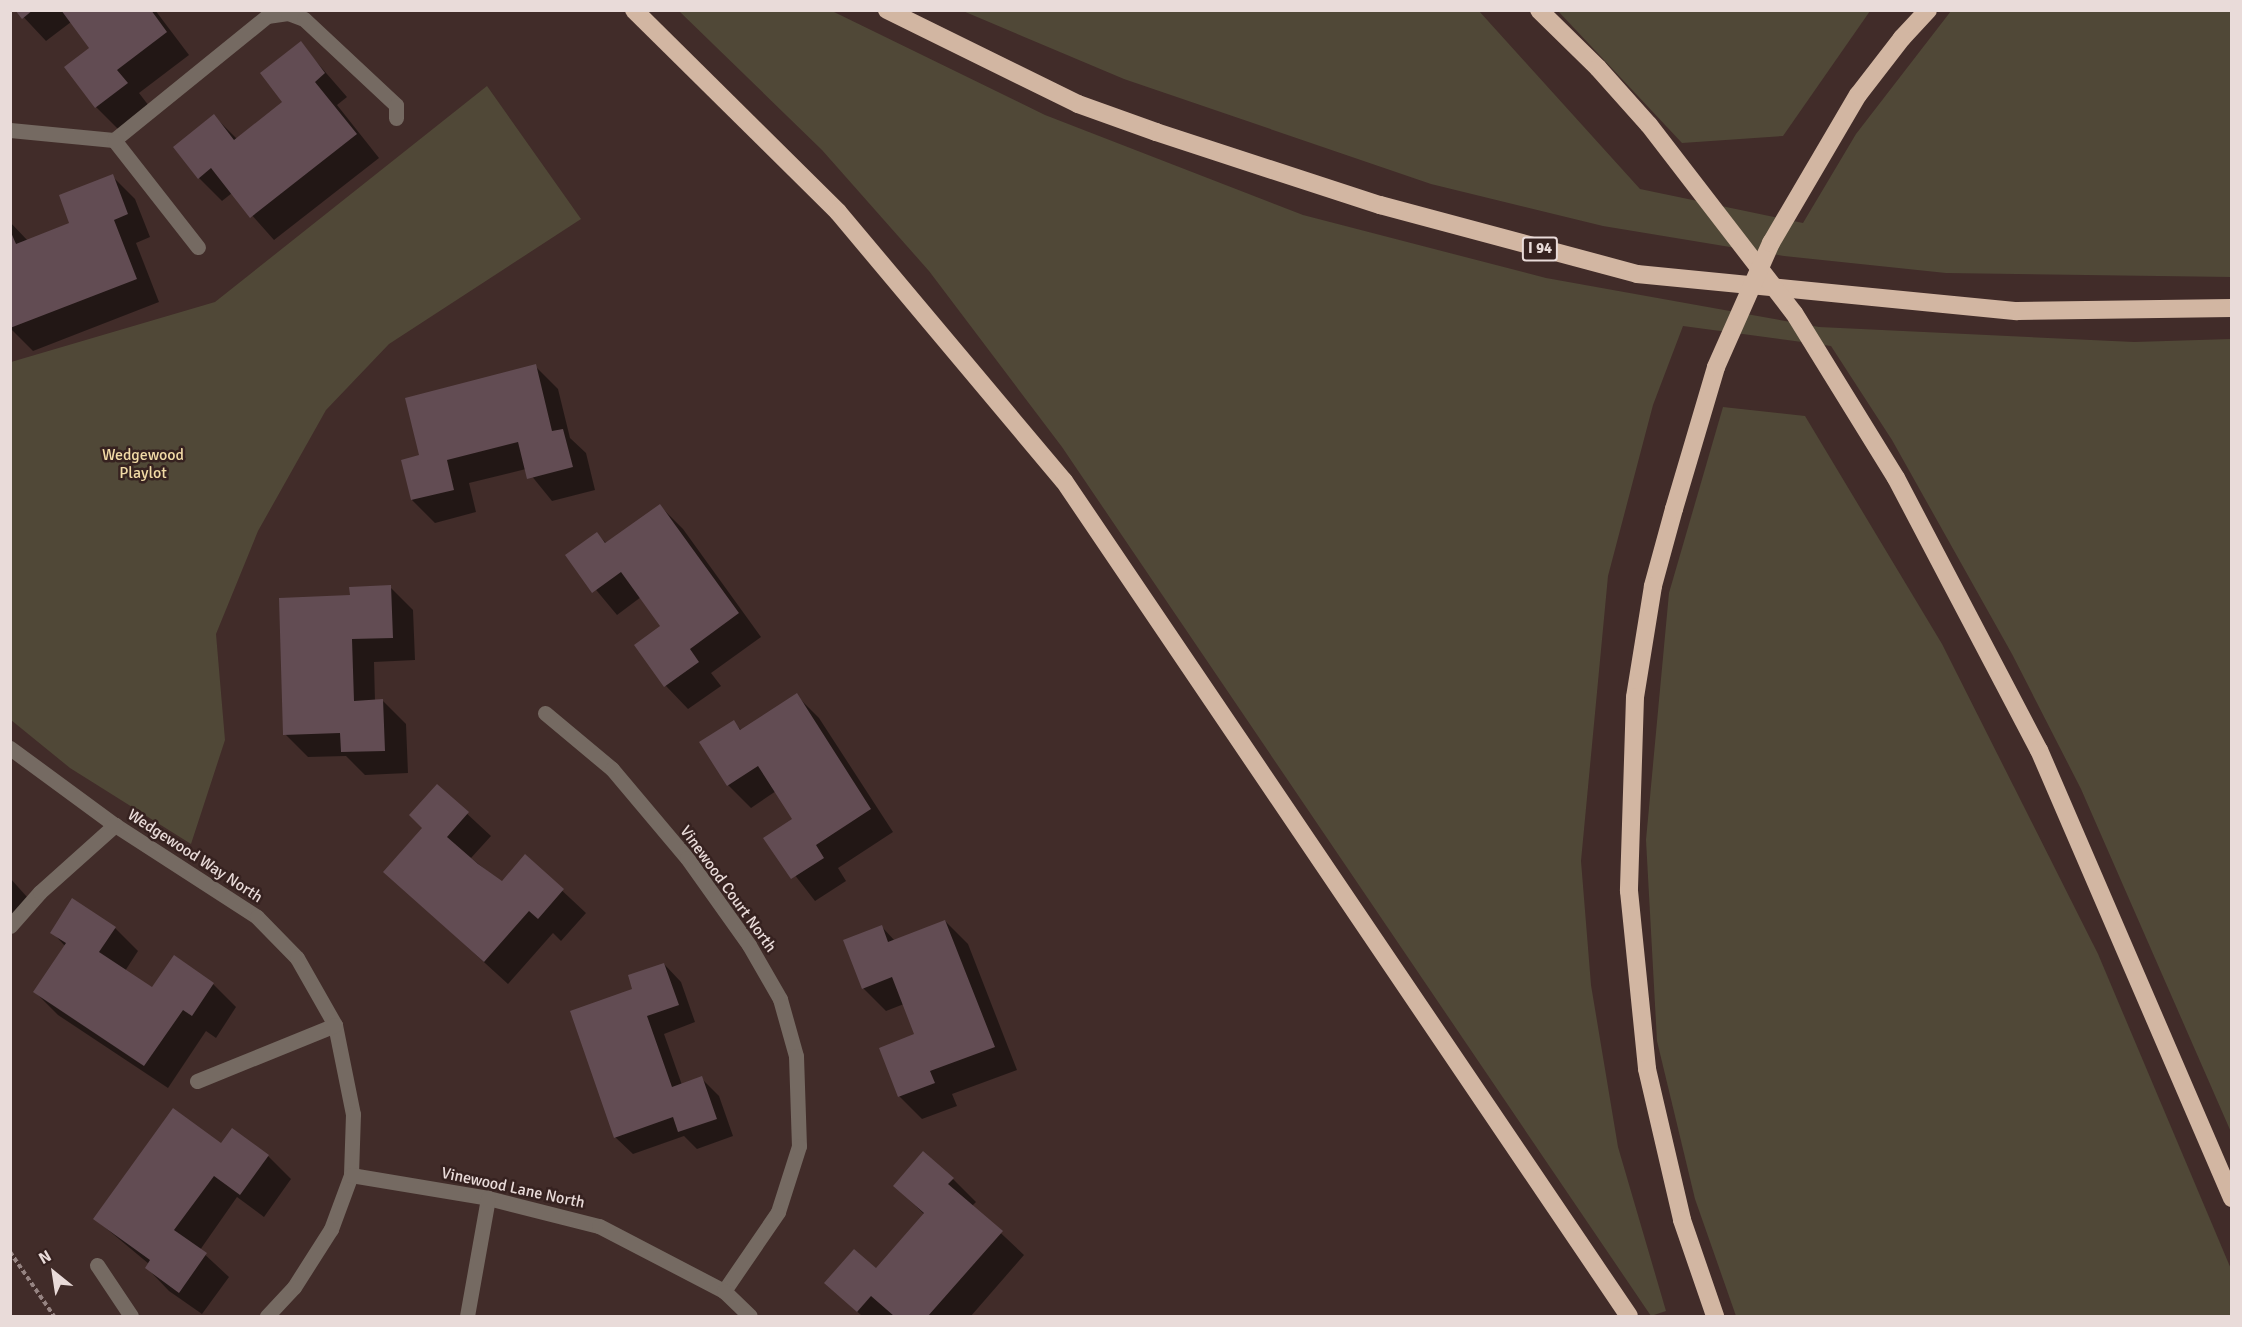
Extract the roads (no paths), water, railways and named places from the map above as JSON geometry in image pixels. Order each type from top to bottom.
[{"type":"highway","points":[[634,10],[838,212],[1064,481],[1629,1317]]},
{"type":"highway","name":"I 94","points":[[887,10],[1078,104],[1178,140],[1380,205],[1637,274],[2017,311],[2232,308]]},
{"type":"highway","points":[[1539,10],[1598,68],[1649,125],[1794,313],[1896,478],[2039,750],[2232,1198]]},
{"type":"highway","points":[[1715,1317],[1682,1220],[1647,1070],[1629,891],[1635,697],[1653,586],[1716,367],[1771,243],[1858,95],[1902,38],[1928,10]]},
{"type":"street","points":[[10,130],[114,140],[267,16],[288,13],[304,19],[396,105],[396,118]]},
{"type":"street","points":[[114,140],[198,247]]},
{"type":"street","name":"Vinewood Court North","points":[[545,713],[612,769],[687,858],[780,999],[796,1056],[799,1146],[778,1212],[724,1291]]},
{"type":"street","name":"Wedgewood Way North","points":[[10,748],[115,825],[257,917],[297,958],[335,1025],[353,1114],[351,1175],[332,1229],[294,1287],[267,1317]]},
{"type":"street","points":[[10,926],[40,892],[115,825]]},
{"type":"street","points":[[197,1081],[335,1025]]},
{"type":"street","name":"Vinewood Lane North","points":[[351,1175],[488,1198],[599,1226],[724,1291],[750,1317]]},
{"type":"street","points":[[467,1317],[488,1198]]},
{"type":"street","points":[[97,1265],[131,1317]]},
{"type":"park label","name":"Wedgewood Playlot","points":[[143,464]]}]
